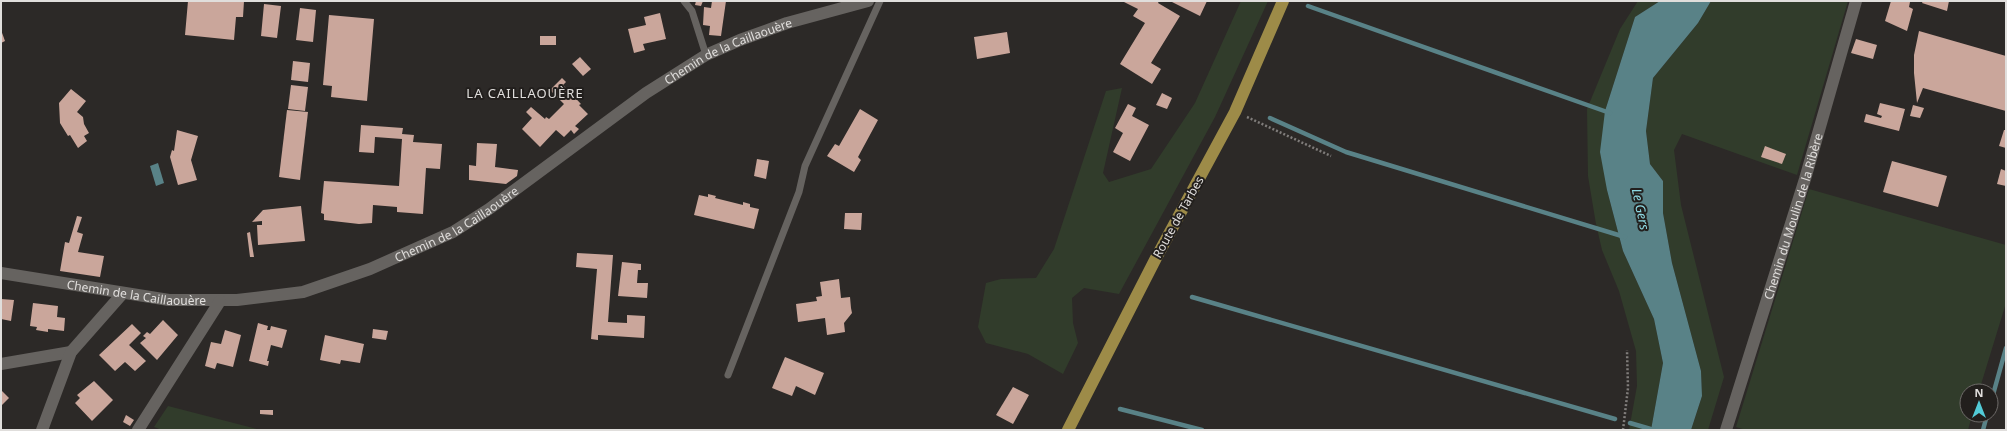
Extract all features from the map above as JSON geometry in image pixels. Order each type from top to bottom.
[{"type":"main road","name":"Route de Tarbes","points":[[1068,430],[1156,258],[1235,112],[1282,1]]},
{"type":"street","name":"Chemin de la Caillaouère","points":[[1,273],[169,300],[220,301],[259,299],[303,292],[370,269],[453,232],[489,209],[646,93],[706,54],[787,23],[868,1]]},
{"type":"street","name":"Chemin du Moulin de la Ribère","points":[[1726,430],[1805,179],[1856,1]]},
{"type":"street","points":[[42,430],[71,352],[123,293]]},
{"type":"street","points":[[138,430],[220,301]]},
{"type":"street","points":[[1,364],[71,352]]},
{"type":"lane","points":[[684,1],[692,11],[706,54]]},
{"type":"lane","points":[[728,375],[799,192],[805,166],[880,1]]},
{"type":"path","points":[[1235,112],[1331,156]]},
{"type":"path","points":[[1623,430],[1628,388],[1627,350]]},
{"type":"green space","points":[[1241,1],[1268,1],[1215,117],[1119,294],[1084,288],[1072,298],[1073,323],[1078,343],[1063,374],[1028,354],[986,343],[978,327],[986,283],[1001,279],[1036,278],[1054,249],[1106,91],[1122,88],[1103,173],[1109,182],[1151,169],[1195,103]]},
{"type":"green space","points":[[1638,1],[1660,1],[1635,17],[1605,111],[1607,190],[1623,251],[1654,319],[1663,363],[1651,430],[1629,430],[1637,386],[1636,351],[1619,291],[1602,250],[1588,176],[1587,109],[1620,29]]},
{"type":"green space","points":[[1711,1],[1848,1],[1797,175],[1682,134],[1674,150],[1681,205],[1724,377],[1708,430],[1691,430],[1702,396],[1701,371],[1672,263],[1663,213],[1663,181],[1650,164],[1646,131],[1653,78],[1698,23]]},
{"type":"green space","points":[[1809,189],[2006,245],[2006,303],[1981,383],[1959,383],[1959,423],[1970,423],[1968,430],[1746,430],[1736,427]]},
{"type":"green space","points":[[168,406],[261,430],[162,430],[154,427]]},
{"type":"water","name":"Le Gers","points":[[1660,1],[1711,1],[1698,23],[1653,78],[1646,131],[1650,164],[1663,181],[1663,213],[1672,263],[1701,371],[1702,396],[1691,430],[1651,430],[1663,363],[1654,319],[1623,251],[1607,190],[1600,152],[1605,111],[1635,17]]},
{"type":"water","points":[[158,163],[164,183],[156,186],[150,166]]},
{"type":"building","points":[[188,1],[244,1],[243,17],[236,17],[234,40],[185,35]]},
{"type":"building","points":[[696,1],[703,1],[701,6],[695,5]]},
{"type":"building","points":[[712,1],[726,1],[721,36],[709,35],[710,26],[703,25],[704,7],[711,8]]},
{"type":"building","points":[[1122,1],[1159,1],[1158,3],[1180,16],[1151,63],[1161,69],[1152,84],[1120,64],[1145,23],[1133,16],[1138,9]]},
{"type":"building","points":[[1170,1],[1207,1],[1200,16]]},
{"type":"building","points":[[1891,1],[1910,2],[1909,7],[1913,9],[1907,31],[1885,21]]},
{"type":"building","points":[[1923,1],[1949,1],[1947,11],[1922,3]]},
{"type":"building","points":[[264,4],[281,6],[277,38],[261,36]]},
{"type":"building","points":[[300,8],[316,10],[313,42],[296,40]]},
{"type":"building","points":[[660,13],[666,39],[643,44],[645,50],[634,53],[628,29],[646,25],[644,17]]},
{"type":"building","points":[[329,15],[374,19],[367,101],[331,97],[332,86],[323,85]]},
{"type":"building","points":[[1,30],[5,41],[1,43]]},
{"type":"building","points":[[1919,31],[2006,56],[2006,111],[1923,88],[1917,103],[1914,55]]},
{"type":"building","points":[[1007,32],[1010,53],[977,59],[974,37]]},
{"type":"building","points":[[540,36],[556,36],[556,45],[540,45]]},
{"type":"building","points":[[1856,39],[1877,45],[1873,59],[1851,53]]},
{"type":"building","points":[[580,57],[591,69],[583,76],[572,64]]},
{"type":"building","points":[[293,61],[310,63],[308,82],[291,80]]},
{"type":"building","points":[[562,78],[566,82],[563,85],[581,104],[579,105],[588,114],[575,126],[579,129],[574,134],[571,130],[564,137],[556,130],[540,147],[522,129],[532,118],[526,112],[531,107],[545,119],[546,117],[549,119],[564,104],[550,90]]},
{"type":"building","points":[[291,85],[308,87],[305,111],[288,109]]},
{"type":"building","points":[[71,89],[86,101],[77,112],[83,117],[84,124],[89,133],[84,136],[87,141],[78,148],[60,123],[59,103]]},
{"type":"building","points":[[1162,93],[1172,98],[1167,109],[1156,105]]},
{"type":"building","points":[[1880,103],[1905,109],[1899,131],[1864,122],[1866,114],[1881,118],[1882,116],[1877,114]]},
{"type":"building","points":[[1128,104],[1136,108],[1132,116],[1149,125],[1130,161],[1113,152],[1123,133],[1115,128]]},
{"type":"building","points":[[1913,105],[1924,108],[1920,118],[1910,116]]},
{"type":"building","points":[[860,109],[878,120],[858,157],[861,160],[854,172],[827,156],[835,144],[839,146]]},
{"type":"building","points":[[287,110],[308,112],[300,180],[279,177]]},
{"type":"building","points":[[361,125],[403,128],[402,134],[414,135],[413,142],[442,144],[440,169],[426,168],[423,214],[397,212],[397,207],[373,205],[372,223],[359,224],[324,220],[324,214],[321,213],[324,181],[399,186],[402,139],[375,137],[374,153],[359,152]]},
{"type":"building","points":[[177,130],[198,136],[191,160],[197,180],[178,185],[170,157],[172,150],[174,151]]},
{"type":"building","points":[[2004,130],[2006,130],[2006,148],[1999,146]]},
{"type":"building","points":[[477,143],[497,144],[495,167],[518,170],[517,176],[506,184],[469,180],[469,165],[476,166]]},
{"type":"building","points":[[1765,146],[1786,154],[1782,164],[1761,157]]},
{"type":"building","points":[[757,159],[769,161],[766,179],[754,176]]},
{"type":"building","points":[[1892,161],[1947,176],[1938,207],[1883,192]]},
{"type":"building","points":[[2001,169],[2006,171],[2006,186],[1997,184]]},
{"type":"building","points":[[708,194],[716,196],[715,198],[743,205],[743,202],[750,204],[750,207],[759,209],[754,229],[694,215],[699,195],[708,197]]},
{"type":"building","points":[[301,206],[305,241],[258,245],[257,225],[262,225],[262,221],[252,222],[263,210]]},
{"type":"building","points":[[845,213],[862,213],[861,230],[844,229]]},
{"type":"building","points":[[77,216],[82,217],[77,232],[83,234],[78,252],[104,256],[100,277],[60,271],[65,242],[69,243]]},
{"type":"building","points":[[250,232],[254,257],[250,257],[247,233]]},
{"type":"building","points":[[577,253],[613,255],[608,322],[627,323],[627,315],[645,316],[644,338],[598,335],[598,340],[591,339],[597,269],[576,267]]},
{"type":"building","points":[[622,262],[641,264],[641,270],[638,270],[637,283],[648,283],[647,298],[618,296]]},
{"type":"building","points":[[839,279],[841,298],[850,297],[852,313],[844,323],[845,332],[827,335],[825,318],[798,322],[796,304],[817,301],[816,297],[822,296],[820,282]]},
{"type":"building","points":[[1,299],[14,300],[11,321],[1,319]]},
{"type":"building","points":[[33,303],[58,306],[57,317],[65,318],[64,331],[48,329],[48,332],[36,330],[37,327],[30,326]]},
{"type":"building","points":[[163,320],[178,335],[157,360],[140,343],[146,338],[143,336],[147,332],[150,334]]},
{"type":"building","points":[[258,323],[268,326],[267,330],[270,330],[271,326],[287,330],[282,348],[271,345],[267,361],[269,361],[268,366],[249,361]]},
{"type":"building","points":[[132,324],[141,333],[129,345],[146,361],[135,371],[125,362],[115,371],[99,355]]},
{"type":"building","points":[[373,329],[388,331],[386,340],[372,338]]},
{"type":"building","points":[[225,330],[241,335],[233,367],[217,363],[215,369],[205,366],[211,342],[221,344]]},
{"type":"building","points":[[325,335],[364,344],[360,363],[341,360],[340,364],[320,360]]},
{"type":"building","points":[[785,357],[824,373],[815,395],[796,386],[792,396],[772,388]]},
{"type":"building","points":[[94,381],[113,400],[92,421],[75,403],[80,398],[77,395]]},
{"type":"building","points":[[1013,387],[1029,395],[1013,424],[996,415]]},
{"type":"building","points":[[1,390],[9,398],[1,406]]},
{"type":"building","points":[[260,410],[273,410],[273,415],[260,414]]},
{"type":"building","points":[[126,415],[134,420],[130,426],[123,422]]},
{"type":"waterway","points":[[1308,6],[1610,113]]},
{"type":"waterway","points":[[1270,118],[1346,152],[1625,237]]},
{"type":"waterway","points":[[1192,297],[1615,419]]},
{"type":"waterway","points":[[1996,383],[2006,348]]},
{"type":"waterway","points":[[1120,409],[1202,430]]},
{"type":"waterway","points":[[1630,423],[1654,430]]},
{"type":"waterway","points":[[1983,430],[1985,423]]},
{"type":"district","name":"LA CAILLAOUÈRE","points":[[525,93]]}]
